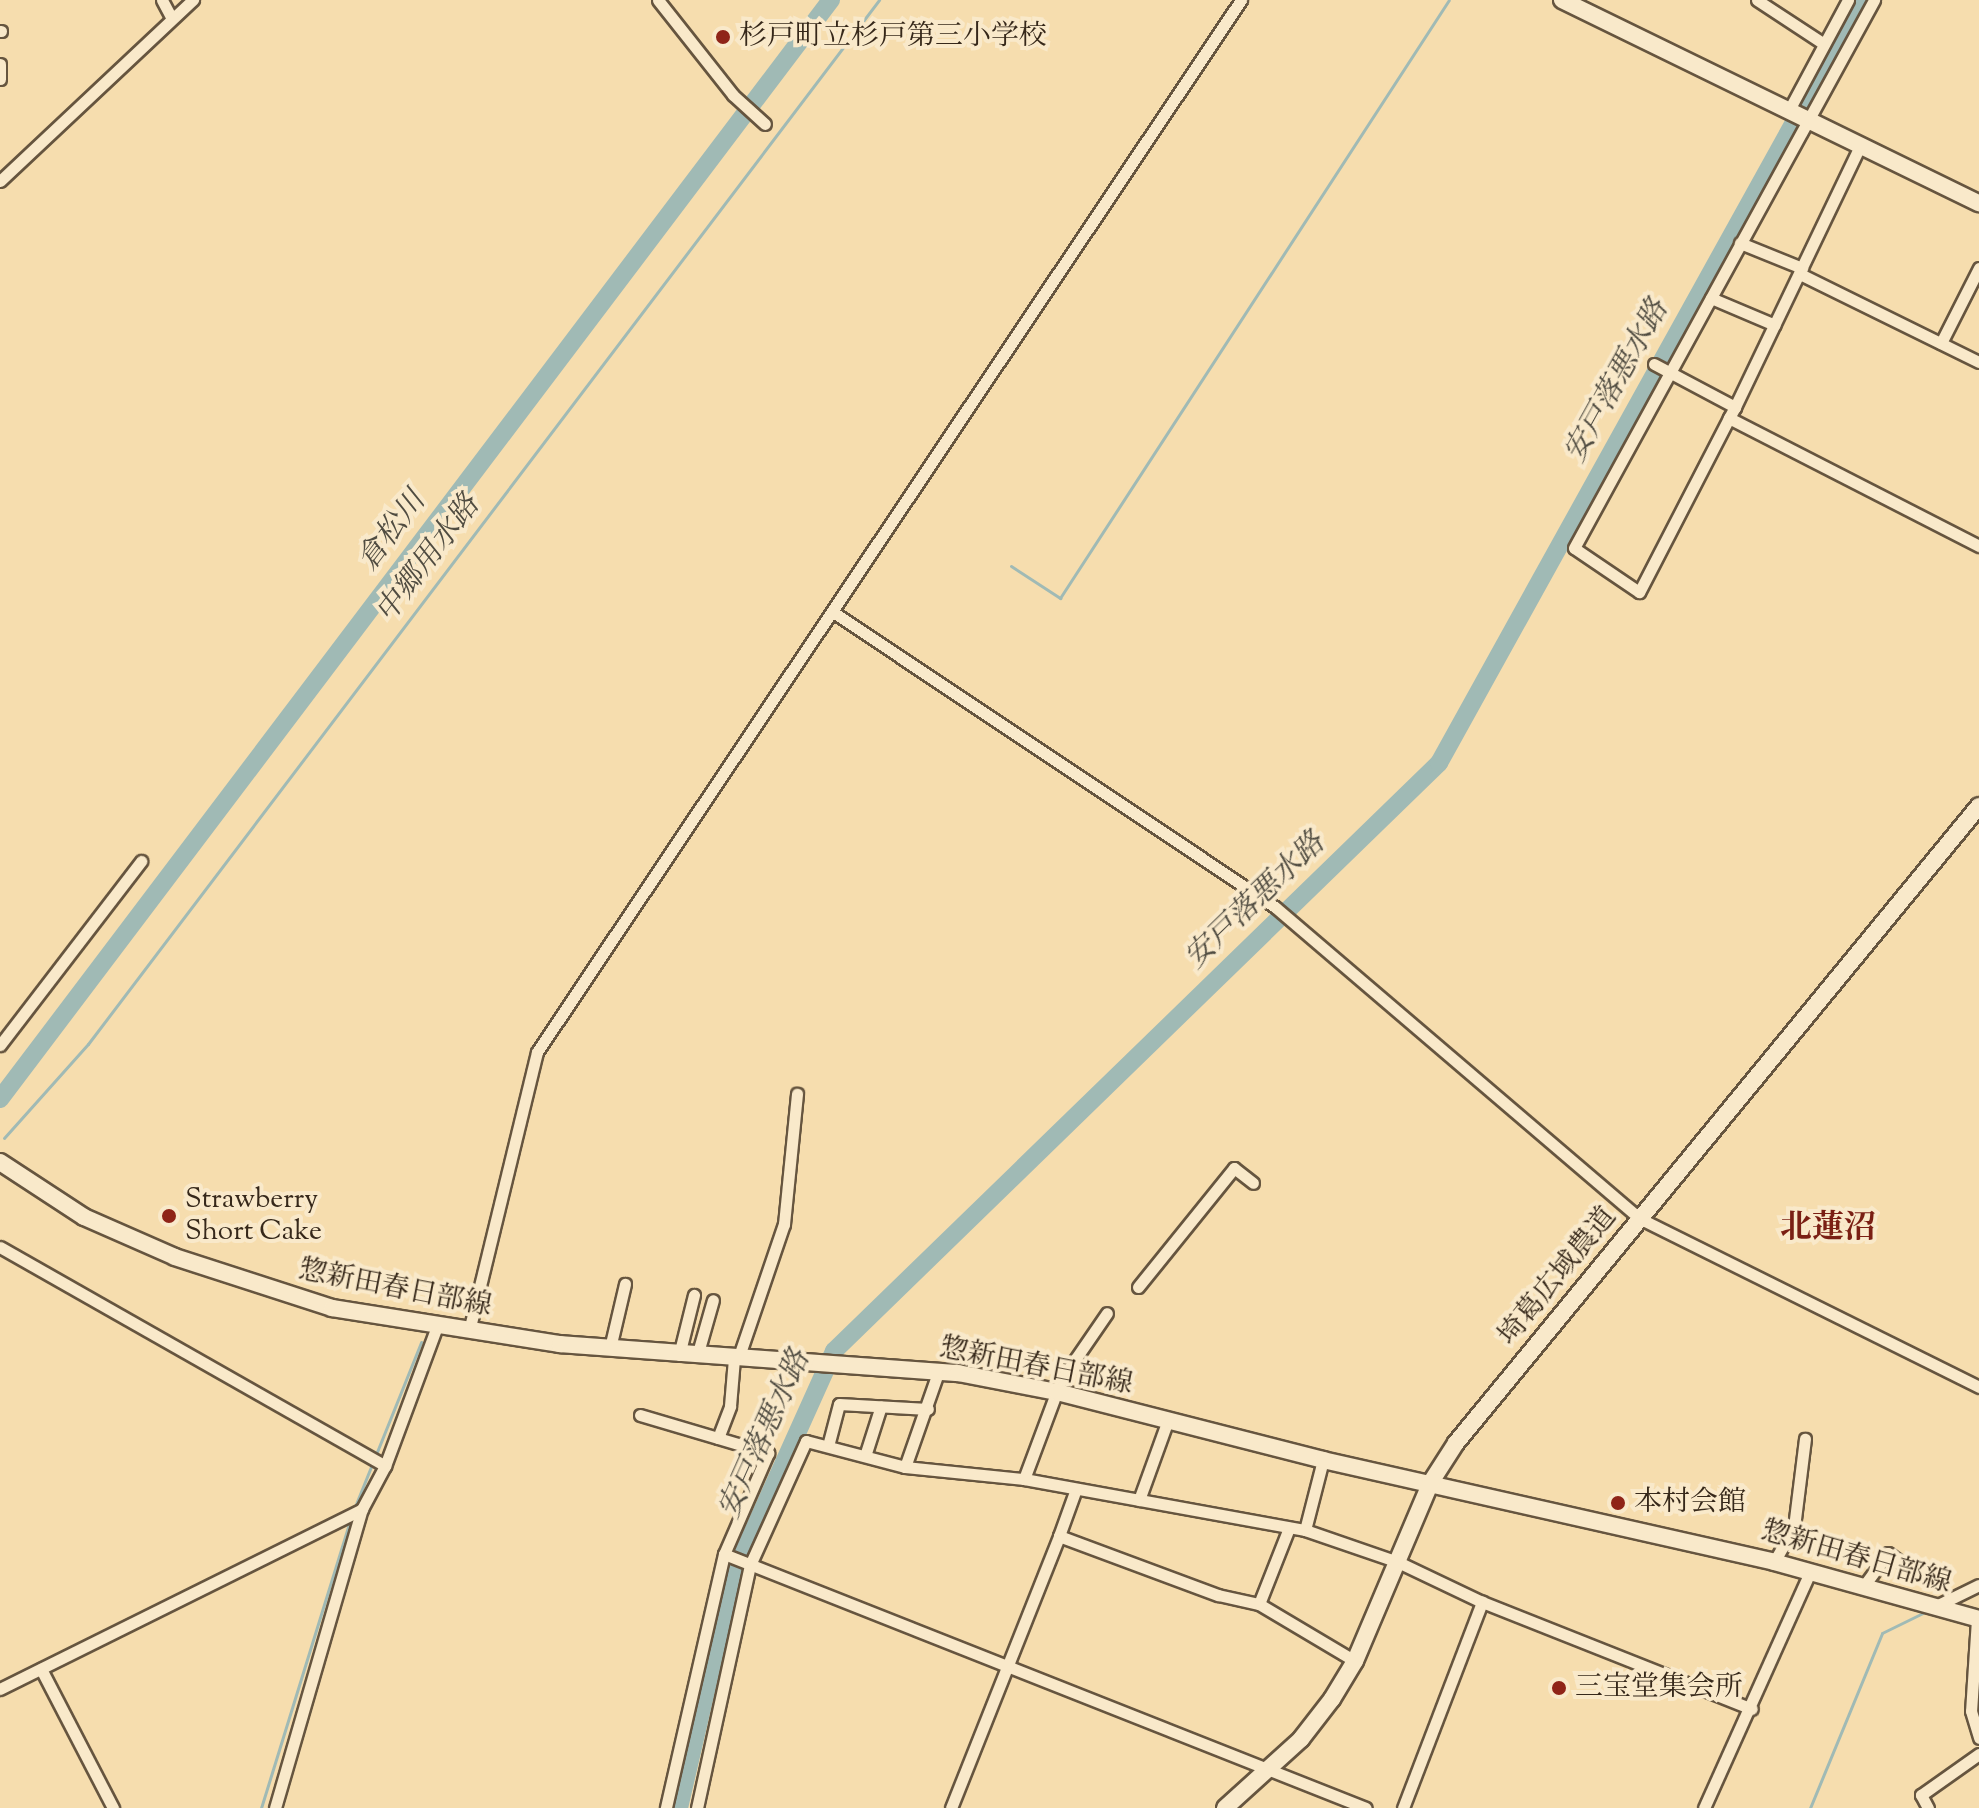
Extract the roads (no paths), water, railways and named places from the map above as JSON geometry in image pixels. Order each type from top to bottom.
[{"type":"main road","points":[[1562,0],[1979,203]]},
{"type":"main road","name":"埼葛広域農道","points":[[1225,1808],[1269,1771],[1332,1699],[1355,1661],[1431,1482],[1456,1443],[1979,806]]},
{"type":"main road","name":"惣新田春日部線","points":[[2,1166],[84,1217],[175,1257],[332,1308],[469,1331],[610,1348],[938,1373],[1057,1392],[1323,1460],[1774,1562],[1978,1619]]},
{"type":"street","points":[[162,0],[172,19]]},
{"type":"street","points":[[2,174],[193,0]]},
{"type":"street","points":[[658,0],[733,95],[765,124]]},
{"type":"street","points":[[469,1331],[537,1052],[1241,0]]},
{"type":"street","points":[[1757,0],[1824,44]]},
{"type":"street","points":[[1848,0],[1824,44],[1798,114],[1740,243],[1574,548],[1639,592],[1732,413],[1861,144]]},
{"type":"street","points":[[1798,114],[1874,0]]},
{"type":"street","points":[[0,64],[0,79]]},
{"type":"street","points":[[1740,243],[1979,362]]},
{"type":"street","points":[[1941,343],[1979,268]]},
{"type":"street","points":[[1711,298],[1775,325]]},
{"type":"street","points":[[1654,364],[1732,413],[1979,546]]},
{"type":"street","points":[[833,612],[1275,907],[1639,1218],[1979,1387]]},
{"type":"street","points":[[0,1045],[141,861]]},
{"type":"street","points":[[718,1438],[730,1406],[736,1358],[784,1224],[797,1094]]},
{"type":"street","points":[[1138,1287],[1234,1168],[1253,1183]]},
{"type":"street","points":[[0,1247],[385,1466]]},
{"type":"street","points":[[610,1348],[625,1284]]},
{"type":"street","points":[[679,1355],[694,1295]]},
{"type":"street","points":[[697,1356],[713,1300]]},
{"type":"street","points":[[1024,1479],[1057,1392],[1107,1313]]},
{"type":"street","points":[[275,1808],[362,1509],[385,1466],[437,1326]]},
{"type":"street","points":[[905,1467],[928,1409],[938,1373]]},
{"type":"street","points":[[828,1446],[839,1404],[928,1409]]},
{"type":"street","points":[[865,1456],[881,1406]]},
{"type":"street","points":[[640,1415],[768,1453],[724,1554],[666,1808]]},
{"type":"street","points":[[1139,1500],[1168,1420]]},
{"type":"street","points":[[1774,1562],[1794,1527],[1805,1439]]},
{"type":"street","points":[[697,1808],[750,1565],[806,1441],[905,1467],[1024,1479],[1305,1530],[1398,1562],[1482,1602],[1752,1709]]},
{"type":"street","points":[[1305,1530],[1323,1460]]},
{"type":"street","points":[[951,1808],[1076,1489]]},
{"type":"street","points":[[0,1689],[362,1509]]},
{"type":"street","points":[[1259,1604],[1289,1528]]},
{"type":"street","points":[[1059,1536],[1218,1595],[1259,1604],[1355,1661]]},
{"type":"street","points":[[1863,1587],[1888,1553],[1907,1567]]},
{"type":"street","points":[[724,1554],[1366,1808]]},
{"type":"street","points":[[1704,1808],[1752,1709],[1810,1572]]},
{"type":"street","points":[[1938,1609],[1979,1585]]},
{"type":"street","points":[[1403,1808],[1482,1602]]},
{"type":"street","points":[[1978,1619],[1971,1711],[1979,1738]]},
{"type":"street","points":[[41,1669],[113,1808]]},
{"type":"street","points":[[1928,1808],[1921,1795],[1979,1754]]},
{"type":"waterway","name":"倉松川","points":[[0,1099],[831,0]]},
{"type":"waterway","name":"中郷用水路","points":[[4,1138],[88,1044],[879,0]]},
{"type":"waterway","points":[[1011,566],[1060,598],[1449,0]]},
{"type":"waterway","name":"安戸落悪水路","points":[[679,1808],[732,1578],[834,1351],[1439,763],[1862,0]]},
{"type":"waterway","points":[[354,1509],[421,1342]]},
{"type":"waterway","points":[[261,1808],[350,1520]]},
{"type":"waterway","points":[[1968,1597],[1979,1592]]},
{"type":"waterway","points":[[1810,1808],[1882,1633],[1927,1611]]},
{"type":"place","name":"杉戸町立杉戸第三小学校","points":[[723,37]]},
{"type":"place","name":"Strawberry Short Cake","points":[[169,1216]]},
{"type":"place","name":"本村会館","points":[[1618,1503]]},
{"type":"place","name":"三宝堂集会所","points":[[1559,1688]]},
{"type":"district","name":"北蓮沼","points":[[1828,1229]]}]
